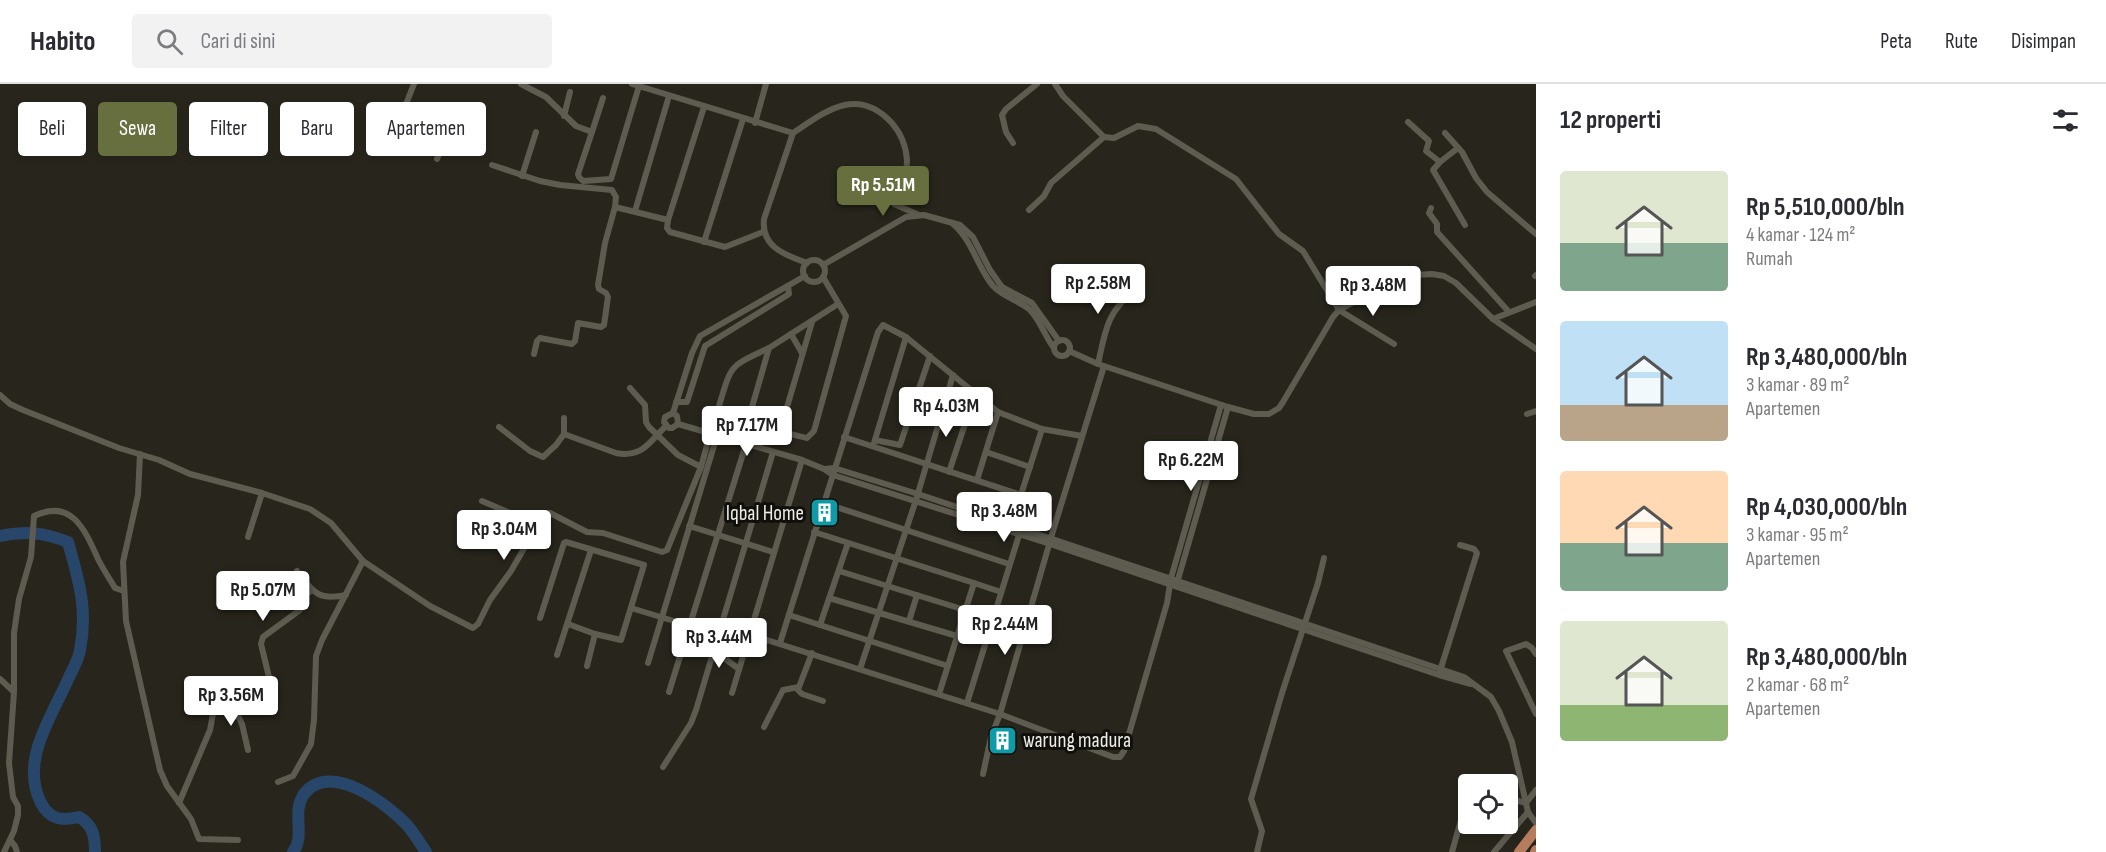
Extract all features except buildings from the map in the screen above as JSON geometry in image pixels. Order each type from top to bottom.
[{"type":"main road","points":[[1519,852],[1536,830]]},
{"type":"street","points":[[414,84],[396,129],[440,146],[441,150],[437,159]]},
{"type":"street","points":[[521,84],[546,97],[576,126],[592,132]]},
{"type":"street","points":[[756,123],[766,84]]},
{"type":"street","points":[[1013,143],[1006,132],[1002,115],[1006,109],[1037,84]]},
{"type":"street","points":[[1054,84],[1104,137],[1114,138],[1138,126],[1156,129],[1236,179],[1279,234],[1303,251],[1339,310],[1394,344]]},
{"type":"street","points":[[603,98],[579,177],[584,181],[609,180],[612,177],[635,85],[793,133]]},
{"type":"street","points":[[564,116],[570,92]]},
{"type":"street","points":[[635,211],[669,96]]},
{"type":"street","points":[[838,304],[769,348],[737,363],[729,371],[719,406],[720,410],[748,421],[807,438],[814,430],[846,316],[823,277],[823,266],[817,260],[807,263],[782,254],[769,243],[763,232],[764,219],[793,133],[836,106],[854,104],[876,108],[902,136],[905,148],[906,172],[894,204],[919,215]]},
{"type":"street","points":[[704,107],[667,228],[670,232],[728,247],[763,232]]},
{"type":"street","points":[[704,242],[743,119]]},
{"type":"street","points":[[1408,122],[1429,141],[1426,151],[1440,162]]},
{"type":"street","points":[[522,176],[536,132]]},
{"type":"street","points":[[1445,133],[1458,148],[1487,192],[1536,234]]},
{"type":"street","points":[[1029,210],[1044,196],[1051,183],[1104,137]]},
{"type":"street","points":[[1458,148],[1440,162],[1433,172],[1465,225]]},
{"type":"street","points":[[492,165],[522,176],[560,185],[611,189],[616,197],[598,285],[608,297],[604,325],[601,327],[579,324],[576,327],[576,340],[572,344],[538,339],[534,354]]},
{"type":"street","points":[[615,207],[668,220]]},
{"type":"street","points":[[1431,208],[1429,213],[1437,224],[1437,232],[1508,313]]},
{"type":"street","points":[[823,266],[906,217],[931,216],[960,225],[969,232],[1002,287],[1032,303],[1059,340],[1069,344],[1067,354],[1061,356],[1055,352],[1028,308],[996,289],[986,276],[964,234],[951,223]]},
{"type":"street","points":[[807,263],[804,268],[805,276],[811,281],[820,280],[823,277]]},
{"type":"street","points":[[1069,351],[1101,365],[1224,406],[1264,415],[1279,408],[1339,310],[1383,286],[1415,275],[1439,274],[1456,283],[1494,319],[1536,349]]},
{"type":"street","points":[[666,426],[665,417],[672,413],[700,336],[805,276]]},
{"type":"street","points":[[676,402],[687,402],[707,344],[789,294],[788,286]]},
{"type":"street","points":[[983,774],[991,737],[1000,714],[1082,436],[1101,365],[1104,335],[1111,315],[1125,297],[1136,290]]},
{"type":"street","points":[[1494,319],[1536,302]]},
{"type":"street","points":[[756,304],[761,312]]},
{"type":"street","points":[[727,320],[732,328]]},
{"type":"street","points":[[780,431],[812,322]]},
{"type":"street","points":[[780,643],[844,437],[883,325],[906,337],[998,412],[1042,429],[1082,436]]},
{"type":"street","points":[[791,334],[802,353]]},
{"type":"street","points":[[874,443],[906,337]]},
{"type":"street","points":[[1054,348],[1059,340]]},
{"type":"street","points":[[748,421],[769,348]]},
{"type":"street","points":[[692,353],[701,357]]},
{"type":"street","points":[[844,437],[900,445],[930,356]]},
{"type":"street","points":[[860,669],[917,497],[953,375]]},
{"type":"street","points":[[630,388],[645,405],[646,422],[656,435],[678,455],[701,467]]},
{"type":"street","points":[[950,472],[975,394]]},
{"type":"street","points":[[0,395],[10,404],[23,410],[119,448],[159,460],[190,474],[262,493],[317,513],[340,533],[363,561],[430,606],[470,628],[475,628],[490,600],[512,571],[543,514],[550,513],[587,532],[603,533],[665,552],[714,435]]},
{"type":"street","points":[[631,608],[746,644],[759,646],[768,640],[780,643],[1000,714],[1113,757],[1120,757],[1124,751],[1224,406]]},
{"type":"street","points":[[1527,414],[1536,411]]},
{"type":"street","points":[[977,480],[998,412]]},
{"type":"street","points":[[672,413],[676,416],[678,424]]},
{"type":"street","points":[[499,427],[530,451],[543,457],[556,446],[564,434],[564,418]]},
{"type":"street","points":[[666,426],[672,428],[678,424]]},
{"type":"street","points":[[678,424],[917,497],[1471,684],[1491,697],[1499,711],[1512,742],[1528,812],[1536,823]]},
{"type":"street","points":[[564,434],[625,454],[637,453],[645,448],[666,426]]},
{"type":"street","points":[[1010,528],[1042,429]]},
{"type":"street","points":[[648,663],[714,435]]},
{"type":"street","points":[[874,443],[926,464],[1021,495]]},
{"type":"street","points":[[669,692],[746,444]]},
{"type":"street","points":[[663,767],[691,723],[773,452]]},
{"type":"street","points":[[986,452],[1030,467]]},
{"type":"street","points":[[140,454],[138,495],[124,552],[124,591],[126,621],[154,747],[167,786],[191,819],[199,839],[238,840]]},
{"type":"street","points":[[732,693],[802,460]]},
{"type":"street","points":[[248,537],[262,493]]},
{"type":"street","points":[[482,501],[536,524]]},
{"type":"street","points":[[824,503],[1010,564]]},
{"type":"street","points":[[4,852],[17,824],[18,807],[13,797],[9,763],[14,692],[14,633],[32,543],[35,515],[49,511],[67,513],[74,518],[83,528],[115,588],[124,591]]},
{"type":"street","points":[[689,526],[773,552]]},
{"type":"street","points":[[967,703],[1020,531]]},
{"type":"street","points":[[814,532],[1001,592]]},
{"type":"street","points":[[540,618],[564,543],[645,562],[621,640],[568,624]]},
{"type":"street","points":[[820,625],[848,543]]},
{"type":"street","points":[[1439,672],[1477,554],[1474,549],[1460,545]]},
{"type":"street","points":[[557,655],[591,550]]},
{"type":"street","points":[[1257,852],[1262,831],[1251,800],[1324,558]]},
{"type":"street","points":[[278,782],[293,776],[311,744],[316,659],[327,631],[363,561]]},
{"type":"street","points":[[297,571],[312,590],[327,597],[346,595]]},
{"type":"street","points":[[838,571],[965,610]]},
{"type":"street","points":[[939,694],[974,583]]},
{"type":"street","points":[[269,677],[261,644],[263,637],[300,610],[307,594],[312,590]]},
{"type":"street","points":[[909,621],[917,595]]},
{"type":"street","points":[[830,598],[957,636]]},
{"type":"street","points":[[789,615],[948,666]]},
{"type":"street","points":[[990,627],[1023,636]]},
{"type":"street","points":[[587,666],[595,634]]},
{"type":"street","points":[[1536,654],[1526,644],[1506,651],[1536,714]]},
{"type":"street","points":[[713,650],[739,669]]},
{"type":"street","points":[[797,689],[812,653]]},
{"type":"street","points":[[0,679],[14,692]]},
{"type":"street","points":[[764,727],[783,690],[787,687],[823,701]]},
{"type":"street","points":[[179,803],[210,730],[216,698],[232,703],[242,724],[248,750]]},
{"type":"street","points":[[0,764],[9,763]]},
{"type":"street","points":[[1526,803],[1536,790]]},
{"type":"street","points":[[1518,801],[1526,803]]},
{"type":"street","points":[[1494,852],[1528,812]]},
{"type":"street","points":[[1452,852],[1458,831]]},
{"type":"street","points":[[10,840],[17,852]]},
{"type":"waterway","points":[[0,536],[34,533],[68,542],[83,609],[82,635],[77,659],[36,754],[35,787],[41,803],[52,816],[62,819],[79,817],[90,827],[94,836],[95,852]]},
{"type":"waterway","points":[[293,852],[298,839],[300,801],[304,794],[315,785],[328,782],[343,783],[372,797],[407,825],[426,852]]},
{"type":"place","name":"Iqbal Home","points":[[825,513]]},
{"type":"place","name":"warung madura","points":[[1002,740]]}]
